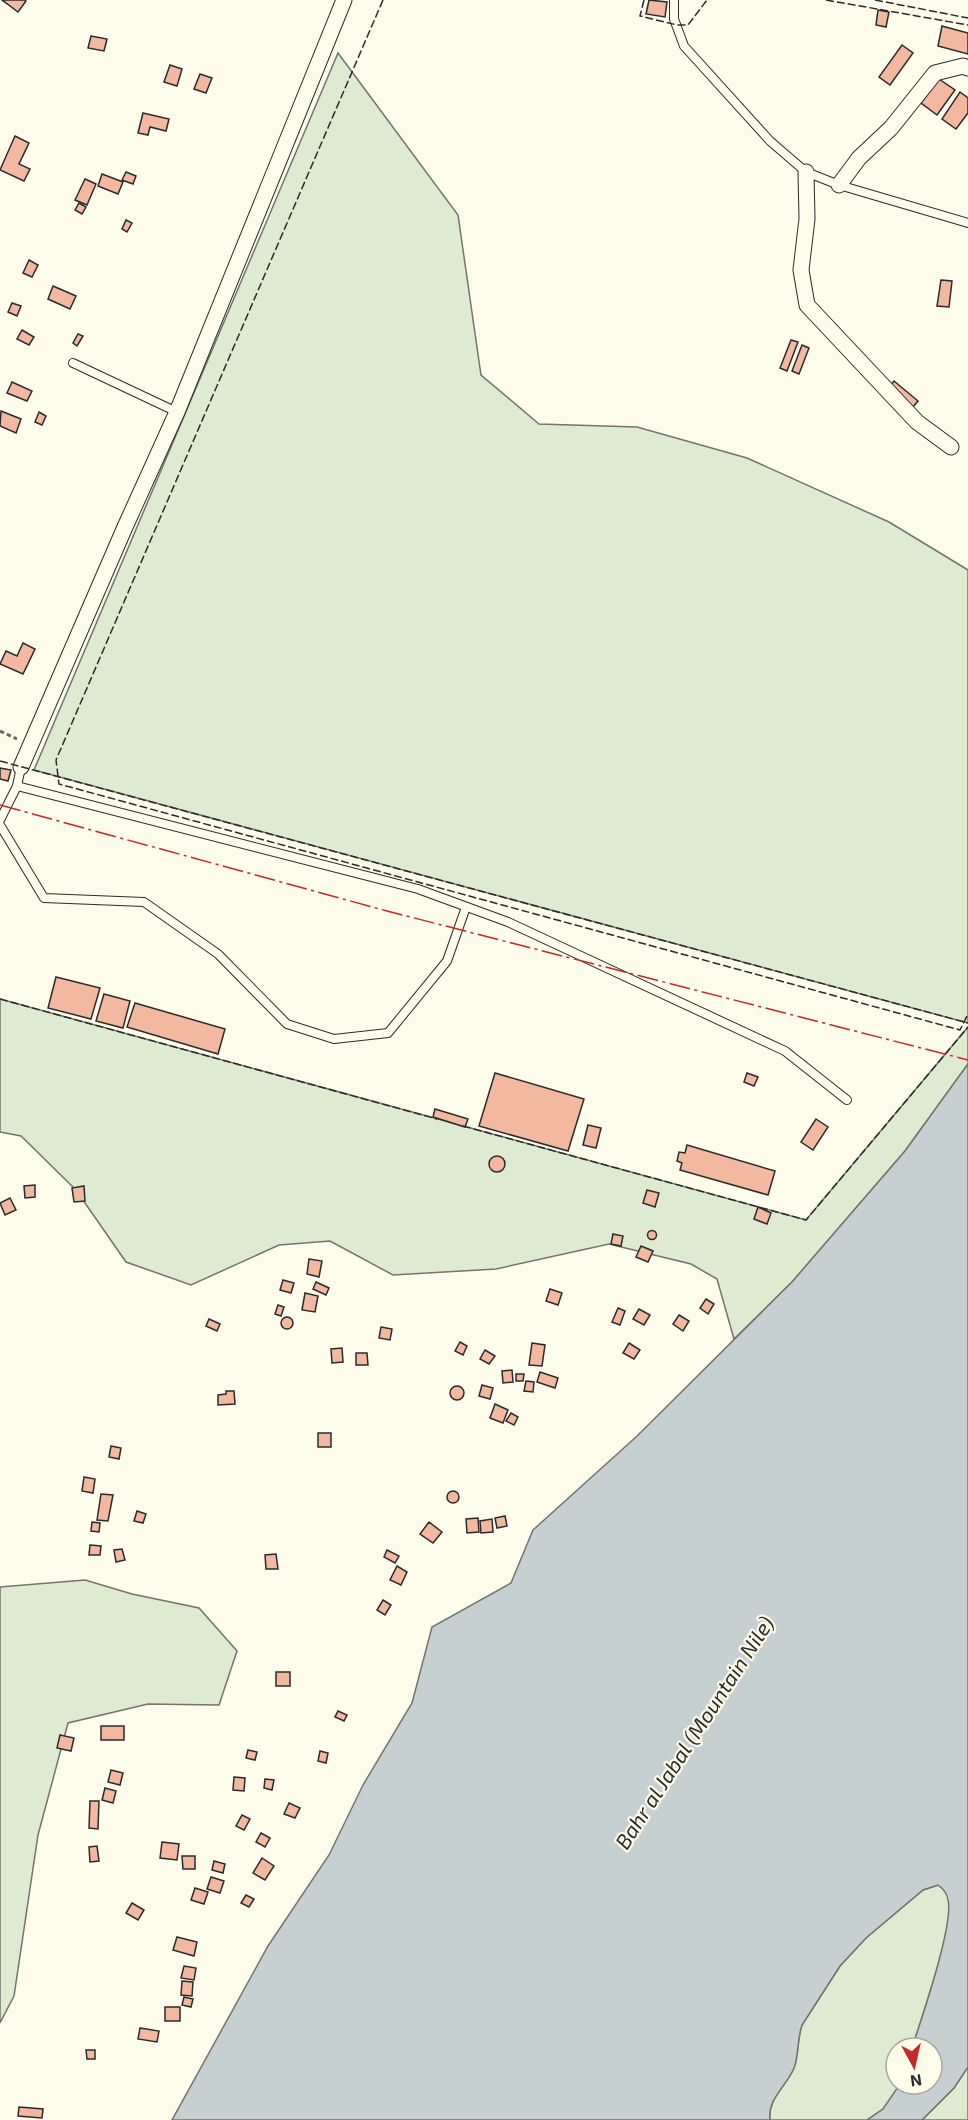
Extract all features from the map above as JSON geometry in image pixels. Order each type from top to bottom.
[{"type":"street","points":[[21,767],[177,412],[344,0]]},
{"type":"street","points":[[839,185],[859,158],[891,128],[934,73],[963,66],[968,68]]},
{"type":"street","points":[[806,172],[807,219],[801,270],[807,305],[916,422],[951,447]]},
{"type":"lane","points":[[674,0],[674,19],[684,46],[770,141],[806,172],[839,185],[968,223]]},
{"type":"lane","points":[[73,363],[177,412]]},
{"type":"lane","points":[[0,820],[17,786],[21,767]]},
{"type":"lane","points":[[17,786],[418,890],[508,922],[785,1051],[847,1100]]},
{"type":"lane","points":[[0,825],[45,898],[144,902],[218,954],[287,1024],[334,1039],[388,1033],[447,961],[466,907]]},
{"type":"path","points":[[0,731],[29,745]]},
{"type":"green space","points":[[338,53],[458,215],[481,375],[539,424],[637,427],[747,458],[889,522],[968,570],[968,1023],[34,770]]},
{"type":"green space","points":[[0,999],[806,1220],[968,1027],[968,1064],[905,1151],[792,1282],[734,1339],[717,1279],[691,1264],[609,1244],[496,1269],[393,1275],[330,1241],[279,1245],[191,1285],[126,1262],[76,1190],[21,1136],[0,1132]]},
{"type":"green space","points":[[85,1580],[132,1594],[199,1608],[237,1651],[219,1705],[148,1704],[68,1723],[38,1835],[14,1996],[0,2023],[0,1587]]},
{"type":"green space","points":[[938,1885],[945,1891],[949,1900],[947,1930],[916,2036],[884,2036],[884,2096],[893,2096],[883,2109],[867,2120],[770,2120],[774,2099],[794,2068],[802,2025],[840,1966],[866,1938],[923,1890]]},
{"type":"green space","points":[[968,2067],[968,2120],[922,2120],[954,2088]]},
{"type":"water","name":"Bahr al Jabal (Mountain Nile)","points":[[968,1064],[968,2067],[954,2088],[922,2120],[867,2120],[883,2109],[892,2096],[944,2096],[944,2036],[916,2036],[936,1973],[949,1912],[947,1895],[938,1885],[923,1890],[866,1938],[840,1966],[802,2025],[794,2068],[774,2099],[770,2120],[172,2120],[268,1946],[329,1855],[363,1785],[412,1703],[432,1627],[511,1583],[533,1530],[636,1437],[792,1282],[905,1151]]},
{"type":"building","points":[[2,0],[25,0],[26,1],[18,12]]},
{"type":"building","points":[[649,0],[667,2],[665,17],[646,14]]},
{"type":"building","points":[[878,10],[889,12],[886,27],[876,25]]},
{"type":"building","points":[[942,26],[968,33],[968,54],[938,46]]},
{"type":"building","points":[[91,36],[107,39],[104,51],[88,48]]},
{"type":"building","points":[[902,45],[913,53],[890,85],[879,77]]},
{"type":"building","points":[[170,65],[182,69],[177,86],[164,82]]},
{"type":"building","points":[[200,74],[212,78],[206,93],[194,89]]},
{"type":"building","points":[[939,79],[955,90],[937,115],[921,103]]},
{"type":"building","points":[[960,92],[968,98],[968,113],[956,129],[942,119]]},
{"type":"building","points":[[143,113],[169,119],[166,131],[150,127],[148,135],[138,133]]},
{"type":"building","points":[[15,136],[29,143],[19,164],[30,169],[24,181],[0,170]]},
{"type":"building","points":[[126,172],[136,176],[133,184],[122,180]]},
{"type":"building","points":[[102,174],[123,182],[118,194],[98,186]]},
{"type":"building","points":[[85,179],[96,184],[87,205],[75,200]]},
{"type":"building","points":[[79,203],[86,207],[82,214],[75,210]]},
{"type":"building","points":[[126,220],[132,223],[127,232],[122,229]]},
{"type":"building","points":[[29,260],[38,265],[32,277],[23,273]]},
{"type":"building","points":[[941,280],[952,281],[949,307],[937,306]]},
{"type":"building","points":[[53,286],[76,296],[70,309],[48,299]]},
{"type":"building","points":[[12,303],[21,306],[17,316],[8,312]]},
{"type":"building","points":[[22,330],[34,337],[29,345],[17,339]]},
{"type":"building","points":[[78,334],[83,336],[77,346],[73,343]]},
{"type":"building","points":[[791,340],[798,342],[787,371],[780,368]]},
{"type":"building","points":[[802,345],[809,348],[799,374],[792,371]]},
{"type":"building","points":[[894,381],[918,401],[913,407],[890,386]]},
{"type":"building","points":[[12,382],[32,391],[27,401],[7,393]]},
{"type":"building","points":[[1,411],[21,419],[16,433],[0,426]]},
{"type":"building","points":[[39,412],[46,416],[42,425],[35,422]]},
{"type":"building","points":[[23,643],[35,649],[23,674],[0,664],[6,651],[17,656]]},
{"type":"building","points":[[0,768],[11,770],[8,781],[0,779]]},
{"type":"building","points":[[56,977],[100,988],[91,1019],[48,1008]]},
{"type":"building","points":[[104,994],[130,1001],[123,1028],[96,1021]]},
{"type":"building","points":[[135,1003],[225,1029],[218,1054],[127,1027]]},
{"type":"building","points":[[495,1073],[584,1099],[568,1151],[479,1126]]},
{"type":"building","points":[[747,1073],[758,1077],[754,1086],[744,1082]]},
{"type":"building","points":[[435,1109],[468,1119],[465,1127],[433,1117]]},
{"type":"building","points":[[816,1119],[828,1127],[813,1150],[801,1142]]},
{"type":"building","points":[[588,1125],[601,1128],[596,1148],[583,1145]]},
{"type":"building","points":[[687,1145],[775,1171],[768,1195],[680,1170],[682,1163],[677,1161],[679,1152],[685,1153]]},
{"type":"building","points":[[497,1156],[505,1164],[497,1172],[489,1164]]},
{"type":"building","points":[[35,1185],[35,1197],[25,1198],[24,1186]]},
{"type":"building","points":[[84,1186],[85,1201],[74,1202],[72,1188]]},
{"type":"building","points":[[647,1190],[659,1193],[655,1207],[643,1203]]},
{"type":"building","points":[[10,1198],[16,1210],[5,1215],[0,1203]]},
{"type":"building","points":[[758,1207],[771,1213],[767,1224],[754,1219]]},
{"type":"building","points":[[652,1230],[657,1235],[652,1240],[647,1235]]},
{"type":"building","points":[[613,1234],[623,1236],[621,1246],[611,1244]]},
{"type":"building","points":[[641,1246],[653,1251],[648,1262],[636,1257]]},
{"type":"building","points":[[309,1259],[322,1261],[319,1277],[307,1274]]},
{"type":"building","points":[[283,1280],[294,1283],[291,1293],[280,1290]]},
{"type":"building","points":[[316,1282],[329,1288],[326,1295],[313,1289]]},
{"type":"building","points":[[550,1289],[562,1293],[558,1305],[546,1301]]},
{"type":"building","points":[[305,1293],[318,1296],[315,1312],[302,1310]]},
{"type":"building","points":[[706,1299],[714,1304],[708,1314],[700,1308]]},
{"type":"building","points":[[278,1305],[284,1307],[281,1316],[275,1314]]},
{"type":"building","points":[[618,1308],[625,1311],[620,1325],[612,1322]]},
{"type":"building","points":[[639,1309],[650,1315],[644,1325],[633,1319]]},
{"type":"building","points":[[679,1315],[689,1321],[683,1331],[673,1324]]},
{"type":"building","points":[[289,1317],[293,1323],[289,1329],[285,1329],[281,1321]]},
{"type":"building","points":[[209,1319],[220,1324],[217,1331],[206,1326]]},
{"type":"building","points":[[381,1327],[392,1329],[390,1340],[379,1338]]},
{"type":"building","points":[[460,1342],[467,1346],[463,1355],[455,1351]]},
{"type":"building","points":[[532,1343],[545,1345],[542,1366],[529,1365]]},
{"type":"building","points":[[629,1343],[640,1350],[634,1359],[623,1353]]},
{"type":"building","points":[[342,1348],[343,1362],[332,1363],[331,1349]]},
{"type":"building","points":[[485,1350],[495,1356],[489,1364],[480,1359]]},
{"type":"building","points":[[356,1353],[367,1353],[368,1365],[356,1365]]},
{"type":"building","points":[[512,1370],[513,1382],[503,1383],[502,1371]]},
{"type":"building","points":[[540,1372],[558,1378],[555,1388],[537,1382]]},
{"type":"building","points":[[516,1374],[524,1374],[523,1381],[516,1381]]},
{"type":"building","points":[[526,1381],[534,1382],[533,1392],[524,1391]]},
{"type":"building","points":[[482,1385],[493,1388],[490,1399],[479,1396]]},
{"type":"building","points":[[457,1386],[462,1388],[464,1393],[462,1398],[457,1400],[452,1398],[450,1393],[452,1388]]},
{"type":"building","points":[[226,1391],[234,1391],[235,1404],[218,1405],[218,1395],[226,1394]]},
{"type":"building","points":[[495,1404],[508,1410],[503,1423],[490,1418]]},
{"type":"building","points":[[511,1413],[518,1417],[514,1425],[506,1421]]},
{"type":"building","points":[[318,1433],[331,1433],[331,1447],[318,1447]]},
{"type":"building","points":[[111,1446],[121,1448],[119,1459],[109,1457]]},
{"type":"building","points":[[84,1477],[95,1479],[93,1493],[82,1491]]},
{"type":"building","points":[[453,1491],[459,1497],[453,1503],[447,1497]]},
{"type":"building","points":[[101,1494],[113,1495],[108,1521],[97,1520]]},
{"type":"building","points":[[137,1511],[146,1514],[143,1523],[134,1521]]},
{"type":"building","points":[[505,1516],[507,1526],[497,1528],[495,1518]]},
{"type":"building","points":[[478,1518],[479,1532],[467,1533],[466,1519]]},
{"type":"building","points":[[492,1519],[493,1532],[481,1533],[480,1521]]},
{"type":"building","points":[[92,1522],[100,1523],[99,1532],[91,1531]]},
{"type":"building","points":[[429,1522],[442,1532],[433,1543],[420,1534]]},
{"type":"building","points":[[90,1545],[101,1546],[100,1555],[89,1555]]},
{"type":"building","points":[[122,1549],[125,1560],[116,1562],[114,1550]]},
{"type":"building","points":[[387,1550],[399,1556],[395,1563],[384,1557]]},
{"type":"building","points":[[276,1554],[278,1569],[266,1569],[265,1555]]},
{"type":"building","points":[[397,1566],[407,1572],[401,1585],[390,1580]]},
{"type":"building","points":[[383,1600],[391,1605],[385,1615],[377,1610]]},
{"type":"building","points":[[276,1672],[290,1672],[290,1686],[276,1686]]},
{"type":"building","points":[[338,1711],[347,1715],[344,1721],[335,1717]]},
{"type":"building","points":[[101,1726],[124,1726],[124,1740],[101,1740]]},
{"type":"building","points":[[60,1735],[74,1738],[71,1751],[57,1748]]},
{"type":"building","points":[[248,1750],[257,1752],[255,1760],[246,1758]]},
{"type":"building","points":[[320,1751],[328,1753],[326,1763],[318,1761]]},
{"type":"building","points":[[111,1770],[123,1773],[120,1785],[108,1782]]},
{"type":"building","points":[[234,1777],[245,1778],[244,1791],[233,1790]]},
{"type":"building","points":[[265,1779],[274,1780],[272,1790],[264,1788]]},
{"type":"building","points":[[105,1788],[116,1791],[113,1803],[102,1800]]},
{"type":"building","points":[[90,1801],[99,1801],[98,1829],[89,1828]]},
{"type":"building","points":[[289,1803],[300,1808],[295,1818],[284,1814]]},
{"type":"building","points":[[242,1815],[250,1819],[244,1830],[236,1826]]},
{"type":"building","points":[[261,1833],[270,1838],[265,1847],[256,1842]]},
{"type":"building","points":[[162,1842],[179,1844],[177,1860],[160,1858]]},
{"type":"building","points":[[97,1846],[99,1861],[90,1862],[89,1847]]},
{"type":"building","points":[[182,1856],[195,1856],[195,1869],[183,1869]]},
{"type":"building","points":[[262,1858],[274,1866],[265,1880],[253,1873]]},
{"type":"building","points":[[214,1861],[225,1864],[223,1873],[212,1870]]},
{"type":"building","points":[[211,1877],[224,1881],[220,1893],[207,1889]]},
{"type":"building","points":[[195,1888],[208,1892],[204,1904],[191,1900]]},
{"type":"building","points":[[246,1895],[254,1899],[249,1907],[241,1903]]},
{"type":"building","points":[[132,1903],[144,1910],[138,1920],[126,1913]]},
{"type":"building","points":[[177,1937],[197,1942],[194,1956],[173,1950]]},
{"type":"building","points":[[184,1966],[196,1968],[194,1980],[181,1978]]},
{"type":"building","points":[[182,1981],[193,1982],[192,1996],[181,1995]]},
{"type":"building","points":[[184,1997],[193,1999],[191,2007],[182,2005]]},
{"type":"building","points":[[165,2007],[180,2007],[180,2021],[165,2021]]},
{"type":"building","points":[[140,2028],[159,2031],[157,2042],[138,2039]]},
{"type":"building","points":[[86,2050],[95,2050],[95,2059],[87,2059]]},
{"type":"building","points":[[19,2107],[43,2109],[42,2118],[18,2116]]},
{"type":"fence","points":[[383,0],[56,760],[59,784],[960,1030],[968,1014]]},
{"type":"fence","points":[[644,0],[640,16],[677,25],[688,25],[707,0]]},
{"type":"fence","points":[[826,0],[968,25]]},
{"type":"fence","points":[[875,0],[968,18]]},
{"type":"fence","points":[[0,761],[968,1023]]},
{"type":"fence","points":[[0,999],[437,1119]]},
{"type":"fence","points":[[463,1126],[806,1220],[968,1027]]},
{"type":"power","points":[[0,805],[387,911],[968,1060]]}]
